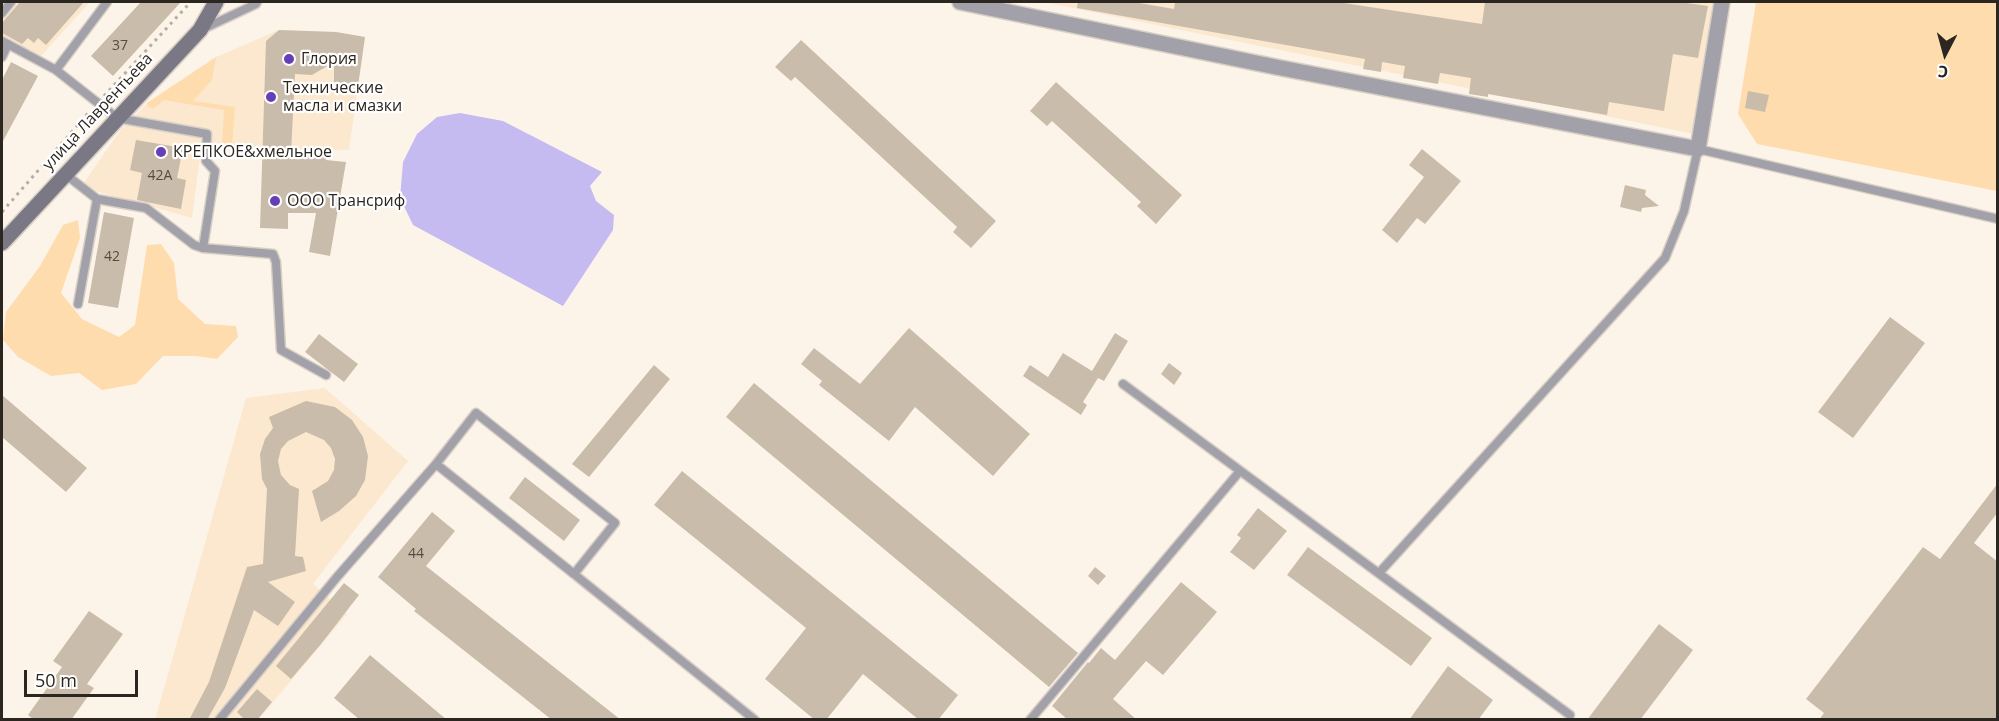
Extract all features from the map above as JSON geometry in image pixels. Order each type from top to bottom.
[{"type":"street","name":"улица Лаврентьева","points":[[2,243],[200,30],[216,2]]},
{"type":"street","points":[[960,2],[1265,65],[1698,149],[1722,2]]},
{"type":"lane","points":[[2,14],[11,2]]},
{"type":"lane","points":[[56,70],[107,2]]},
{"type":"lane","points":[[200,30],[257,2]]},
{"type":"lane","points":[[2,57],[5,43],[56,70],[117,118],[207,134],[206,161],[215,171],[203,248]]},
{"type":"lane","points":[[1379,573],[1665,258],[1684,211],[1698,149],[1998,219]]},
{"type":"lane","points":[[65,174],[96,199],[146,208],[194,245],[203,248],[273,254],[276,261],[281,350],[326,375]]},
{"type":"lane","points":[[78,304],[96,199]]},
{"type":"lane","points":[[1123,384],[1570,715]]},
{"type":"lane","points":[[219,720],[337,577],[436,464],[476,413],[615,523],[573,574]]},
{"type":"lane","points":[[436,464],[755,720]]},
{"type":"lane","points":[[1030,720],[1240,471]]},
{"type":"shaded area","points":[[4,2],[90,2],[40,57],[2,39],[2,5]]},
{"type":"shaded area","points":[[1043,2],[1715,2],[1694,134]]},
{"type":"shaded area","points":[[1756,2],[1997,2],[1997,191],[1757,144],[1738,114]]},
{"type":"shaded area","points":[[279,30],[336,32],[365,37],[349,150],[232,147],[202,142],[192,218],[81,187],[119,132],[147,103],[216,57]]},
{"type":"shaded area","points":[[216,57],[212,80],[193,101],[235,107],[232,147],[222,146],[224,110],[164,100],[153,109],[147,106],[147,103]]},
{"type":"shaded area","points":[[460,113],[503,121],[602,172],[590,186],[596,201],[614,215],[613,230],[563,306],[413,225],[400,198],[403,162],[417,134],[437,117]]},
{"type":"shaded area","points":[[78,220],[80,238],[61,293],[82,319],[119,337],[135,325],[147,245],[161,244],[174,263],[178,299],[205,324],[236,326],[238,337],[217,359],[196,356],[163,356],[136,384],[102,390],[79,373],[51,376],[18,357],[3,340],[6,312],[40,266],[63,225]]},
{"type":"shaded area","points":[[325,388],[408,461],[313,584],[347,614],[259,719],[155,720],[246,398]]},
{"type":"building","points":[[20,2],[84,2],[46,45],[38,38],[34,43],[28,38],[22,44],[2,33],[2,23]]},
{"type":"building","points":[[141,2],[181,2],[113,76],[91,56]]},
{"type":"building","points":[[1078,2],[1133,2],[1174,9],[1175,2],[1337,2],[1482,24],[1485,2],[1680,2],[1708,6],[1698,58],[1673,54],[1664,111],[1609,102],[1607,115],[1488,94],[1488,97],[1469,94],[1471,78],[1440,73],[1438,84],[1403,78],[1405,66],[1382,62],[1381,72],[1363,69],[1365,59],[1077,8]]},
{"type":"building","points":[[279,30],[336,32],[365,37],[358,86],[334,82],[334,62],[312,75],[295,74],[291,153],[326,153],[326,160],[346,162],[330,256],[309,252],[316,213],[288,213],[288,229],[260,228],[266,41]]},
{"type":"building","points":[[801,40],[996,221],[971,248],[953,232],[957,227],[795,77],[791,81],[775,67]]},
{"type":"building","points":[[11,62],[38,76],[2,143],[2,80]]},
{"type":"building","points":[[1056,82],[1182,195],[1156,224],[1137,206],[1141,202],[1052,121],[1047,126],[1030,111]]},
{"type":"building","points":[[1748,91],[1769,95],[1765,112],[1745,108]]},
{"type":"building","points":[[136,140],[183,148],[177,178],[186,180],[181,209],[137,200],[142,173],[130,170]]},
{"type":"building","points":[[1422,149],[1461,181],[1425,224],[1417,218],[1397,243],[1382,230],[1424,177],[1409,165]]},
{"type":"building","points":[[1625,185],[1646,190],[1645,195],[1659,206],[1642,208],[1641,212],[1620,207]]},
{"type":"building","points":[[104,212],[134,218],[118,308],[88,303]]},
{"type":"building","points":[[1890,317],[1925,343],[1853,438],[1818,412]]},
{"type":"building","points":[[909,328],[1030,434],[993,476],[915,407],[889,441],[819,385],[822,381],[801,364],[814,348],[860,384]]},
{"type":"building","points":[[1115,333],[1128,341],[1104,381],[1098,378],[1083,402],[1087,405],[1081,415],[1023,376],[1030,365],[1048,377],[1063,353],[1092,371]]},
{"type":"building","points":[[319,334],[358,364],[344,382],[305,352]]},
{"type":"building","points":[[1169,363],[1182,373],[1174,385],[1161,374]]},
{"type":"building","points":[[654,365],[670,379],[589,477],[572,464]]},
{"type":"building","points":[[754,383],[1078,653],[1049,687],[726,417]]},
{"type":"building","points":[[2,395],[87,468],[66,492],[2,437]]},
{"type":"building","points":[[306,401],[335,407],[352,420],[363,437],[368,456],[365,480],[356,496],[339,511],[321,522],[312,491],[328,481],[334,470],[335,459],[331,448],[324,440],[306,432],[288,441],[281,449],[278,461],[281,475],[290,485],[299,489],[295,556],[303,557],[306,571],[268,582],[295,602],[278,626],[254,610],[225,688],[207,720],[189,720],[209,682],[247,567],[263,564],[267,489],[262,479],[260,454],[265,439],[273,428],[269,417]]},
{"type":"building","points":[[682,471],[958,695],[938,720],[919,720],[863,674],[826,720],[815,720],[765,679],[806,628],[654,505]]},
{"type":"building","points":[[525,477],[580,520],[564,541],[509,498]]},
{"type":"building","points":[[1998,483],[1998,512],[1974,543],[1998,562],[1998,720],[1819,720],[1824,713],[1806,699],[1923,547],[1940,559]]},
{"type":"building","points":[[1258,508],[1287,531],[1254,570],[1230,552],[1241,538],[1237,535]]},
{"type":"building","points":[[432,512],[455,531],[426,566],[621,720],[552,720],[414,611],[416,609],[378,577]]},
{"type":"building","points":[[1308,547],[1432,638],[1411,666],[1287,575]]},
{"type":"building","points":[[1095,567],[1106,576],[1098,585],[1088,576]]},
{"type":"building","points":[[1181,582],[1217,612],[1163,675],[1146,661],[1113,699],[1137,720],[1068,720],[1052,706],[1101,648],[1115,660]]},
{"type":"building","points":[[344,583],[359,595],[291,679],[276,666]]},
{"type":"building","points":[[89,611],[123,634],[87,684],[94,688],[71,720],[34,720],[28,715],[62,667],[53,661]]},
{"type":"building","points":[[1659,624],[1693,650],[1640,720],[1587,720]]},
{"type":"building","points":[[370,655],[447,720],[360,720],[334,698]]},
{"type":"building","points":[[1448,666],[1493,700],[1478,720],[1409,720]]},
{"type":"building","points":[[257,689],[272,702],[257,720],[245,720],[237,712]]},
{"type":"place","name":"Глория","points":[[289,59]]},
{"type":"place","name":"Технические масла и смазки","points":[[271,97]]},
{"type":"place","name":"КРЕПКОЕ&хмельное","points":[[161,152]]},
{"type":"place","name":"ООО Трансриф","points":[[275,201]]}]
